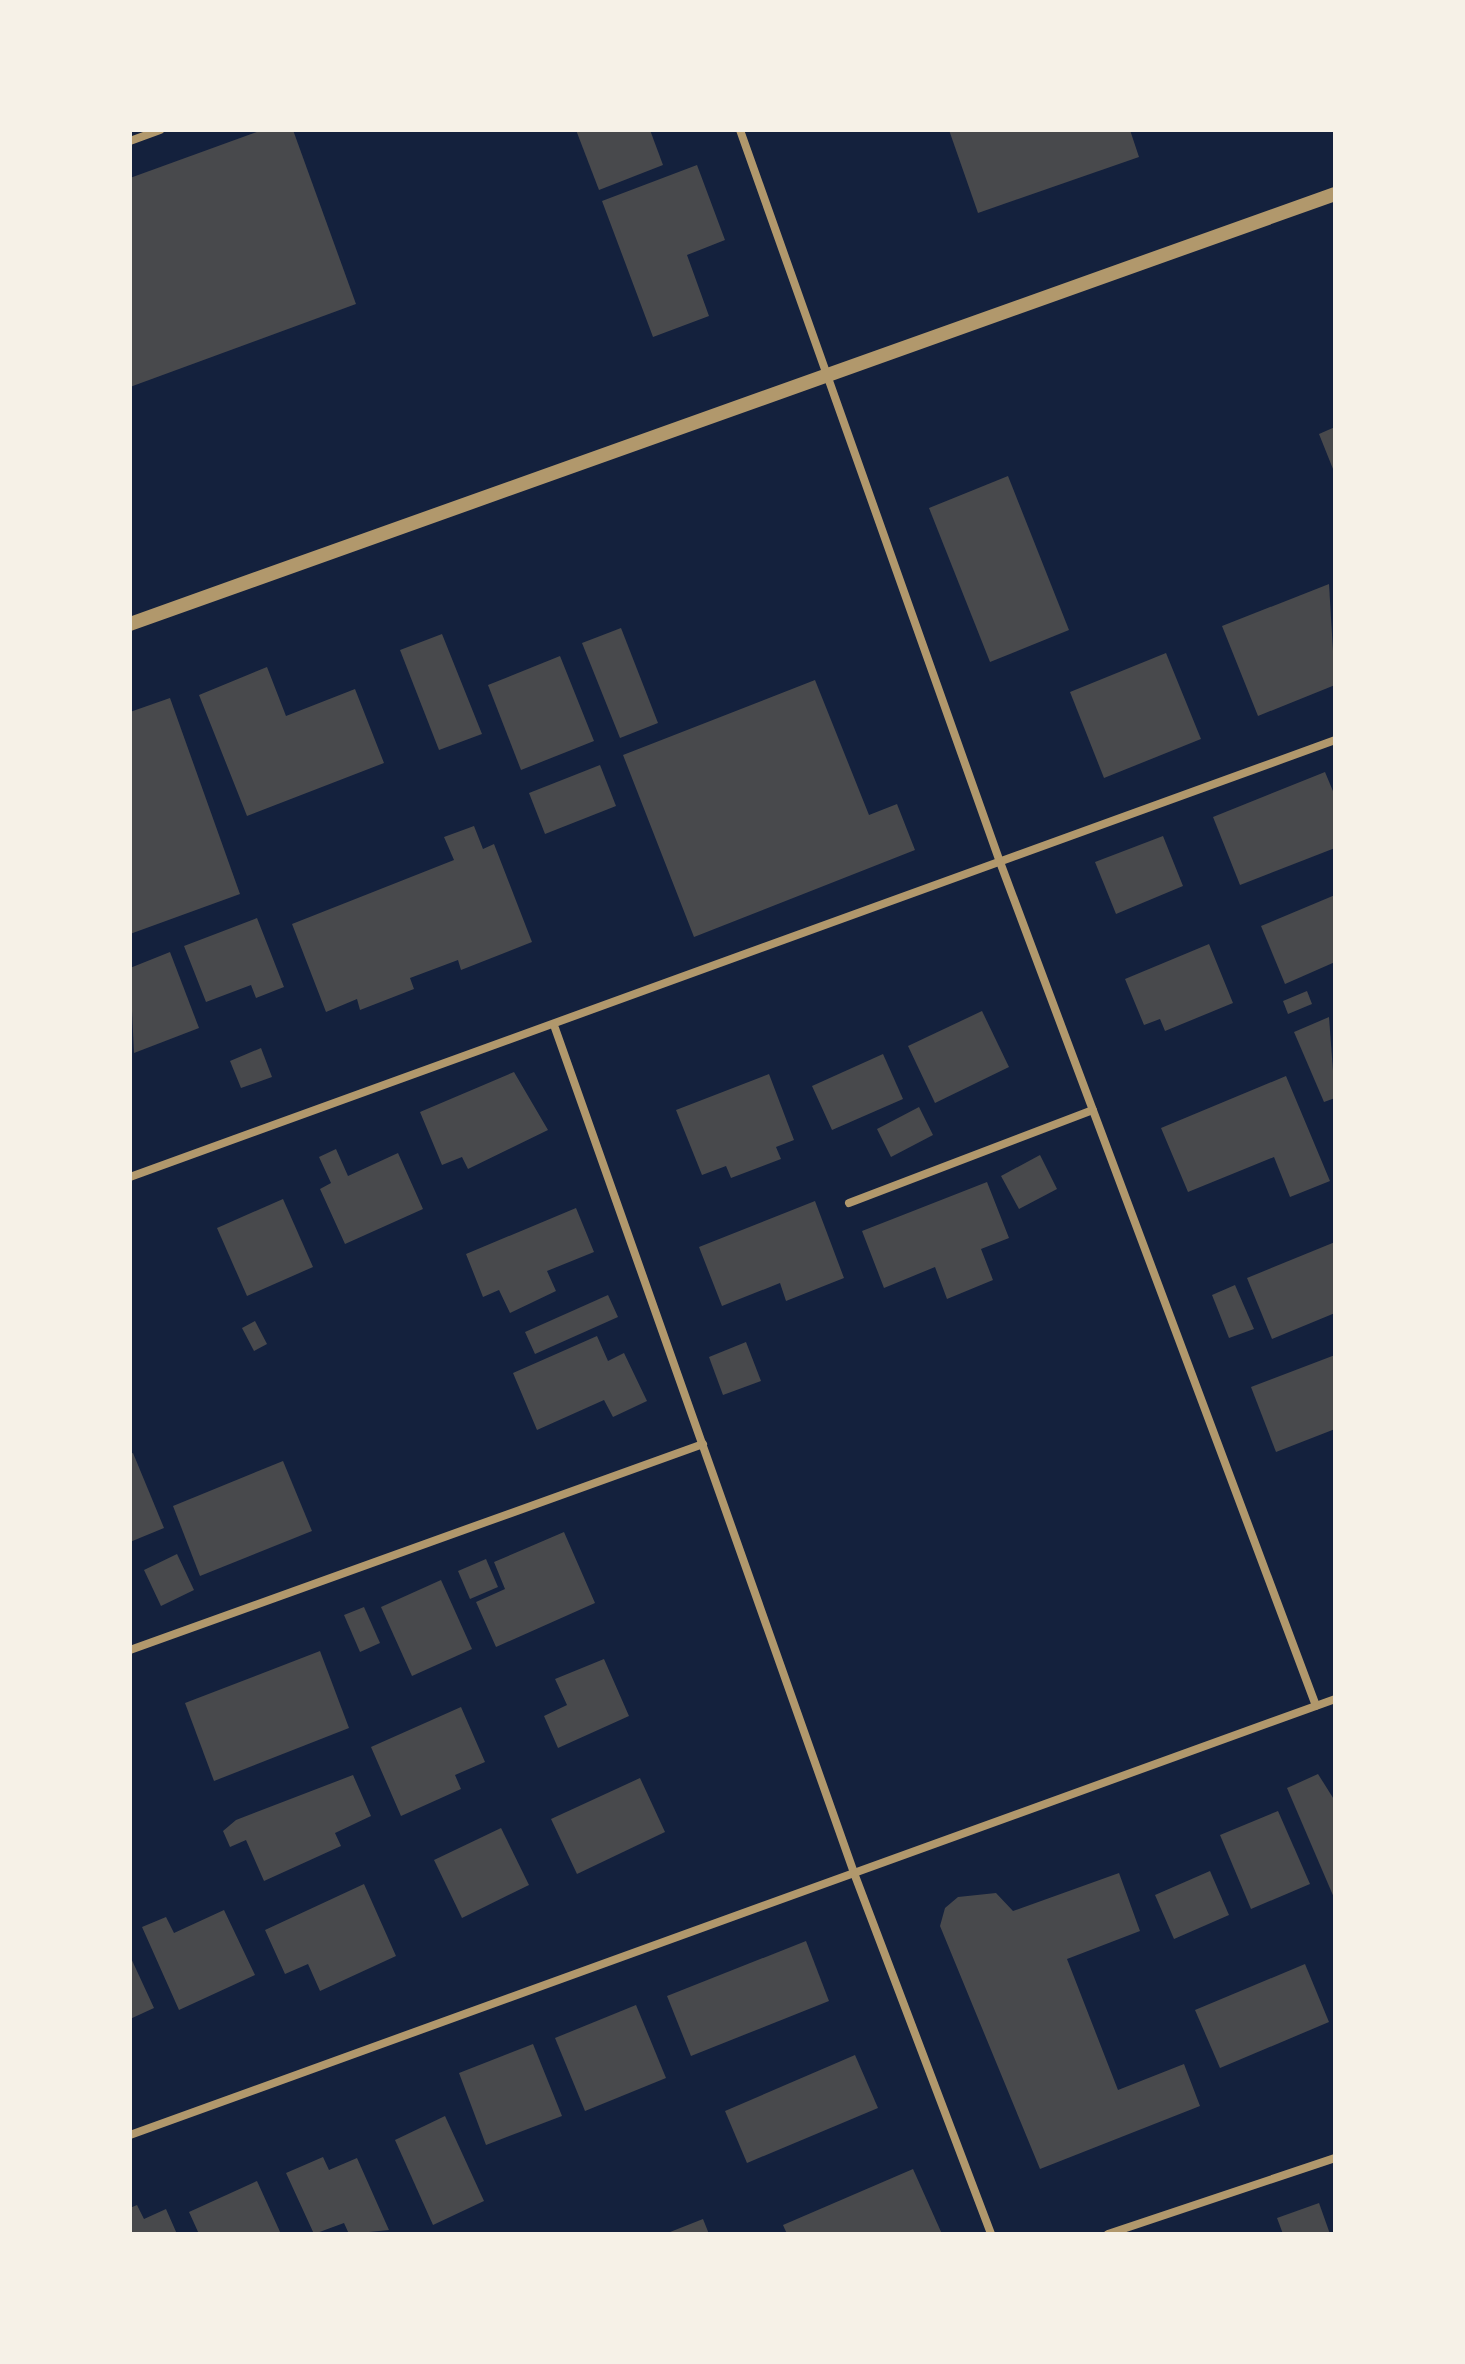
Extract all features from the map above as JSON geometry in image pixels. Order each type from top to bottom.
[{"type":"street","points":[[130,141],[160,130]]},
{"type":"street","points":[[740,130],[830,374],[1000,862],[1316,1706]]},
{"type":"street","points":[[130,624],[1335,194]]},
{"type":"street","points":[[130,1177],[555,1028],[1335,740]]},
{"type":"street","points":[[555,1028],[854,1873],[991,2234]]},
{"type":"street","points":[[849,1203],[1093,1110]]},
{"type":"street","points":[[130,1650],[703,1444]]},
{"type":"street","points":[[130,2135],[1335,1699]]},
{"type":"street","points":[[1108,2234],[1335,2158]]},
{"type":"building","points":[[262,130],[293,130],[356,304],[130,387],[130,178]]},
{"type":"building","points":[[576,130],[650,130],[663,165],[599,190]]},
{"type":"building","points":[[949,130],[1130,130],[1139,157],[978,213]]},
{"type":"building","points":[[697,165],[725,240],[687,255],[709,316],[653,337],[602,201]]},
{"type":"building","points":[[1335,427],[1335,474],[1319,434]]},
{"type":"building","points":[[1008,476],[1069,630],[990,662],[929,508]]},
{"type":"building","points":[[1329,584],[1335,685],[1258,716],[1222,626]]},
{"type":"building","points":[[621,628],[658,723],[620,738],[582,643]]},
{"type":"building","points":[[442,634],[482,734],[439,750],[400,650]]},
{"type":"building","points":[[1166,653],[1201,739],[1104,778],[1070,692]]},
{"type":"building","points":[[560,656],[594,741],[521,770],[488,685]]},
{"type":"building","points":[[267,667],[286,716],[355,689],[384,763],[247,816],[199,695]]},
{"type":"building","points":[[815,680],[869,815],[897,804],[915,850],[694,937],[623,755]]},
{"type":"building","points":[[170,698],[240,894],[130,934],[130,712]]},
{"type":"building","points":[[600,765],[616,806],[545,834],[529,793]]},
{"type":"building","points":[[1325,772],[1335,796],[1335,848],[1240,885],[1213,817]]},
{"type":"building","points":[[474,826],[483,849],[494,844],[532,942],[461,970],[458,960],[410,978],[414,989],[360,1010],[357,999],[326,1012],[292,924],[454,860],[444,837]]},
{"type":"building","points":[[1163,836],[1183,886],[1116,914],[1095,862]]},
{"type":"building","points":[[1335,895],[1335,962],[1285,984],[1261,926]]},
{"type":"building","points":[[257,918],[284,987],[256,998],[251,985],[206,1002],[184,946]]},
{"type":"building","points":[[1209,944],[1233,1003],[1165,1031],[1160,1019],[1144,1025],[1125,979]]},
{"type":"building","points":[[170,952],[199,1028],[134,1053],[130,968]]},
{"type":"building","points":[[1307,991],[1312,1004],[1288,1014],[1283,1001]]},
{"type":"building","points":[[982,1011],[1009,1067],[935,1103],[908,1046]]},
{"type":"building","points":[[1329,1017],[1335,1098],[1324,1102],[1294,1032]]},
{"type":"building","points":[[261,1048],[272,1077],[241,1088],[230,1061]]},
{"type":"building","points":[[883,1054],[903,1099],[832,1130],[812,1086]]},
{"type":"building","points":[[514,1072],[548,1130],[468,1169],[462,1157],[442,1165],[420,1112]]},
{"type":"building","points":[[769,1074],[794,1140],[776,1147],[781,1159],[731,1178],[726,1166],[702,1175],[676,1110]]},
{"type":"building","points":[[1286,1076],[1330,1181],[1290,1197],[1274,1157],[1188,1192],[1161,1128]]},
{"type":"building","points":[[919,1107],[933,1135],[891,1157],[877,1129]]},
{"type":"building","points":[[336,1149],[348,1176],[398,1153],[423,1209],[345,1244],[320,1189],[331,1183],[319,1157]]},
{"type":"building","points":[[1040,1155],[1057,1189],[1019,1209],[1001,1176]]},
{"type":"building","points":[[987,1182],[1009,1238],[981,1249],[993,1280],[947,1299],[935,1267],[884,1288],[862,1231]]},
{"type":"building","points":[[283,1199],[313,1267],[247,1296],[217,1228]]},
{"type":"building","points":[[815,1201],[844,1278],[786,1301],[780,1283],[722,1306],[699,1247]]},
{"type":"building","points":[[576,1208],[594,1252],[547,1271],[556,1291],[510,1313],[499,1290],[483,1297],[466,1254]]},
{"type":"building","points":[[1335,1242],[1335,1313],[1272,1339],[1247,1278]]},
{"type":"building","points":[[1235,1285],[1254,1329],[1229,1338],[1212,1295]]},
{"type":"building","points":[[608,1295],[618,1317],[535,1354],[525,1332]]},
{"type":"building","points":[[255,1321],[267,1344],[254,1351],[242,1328]]},
{"type":"building","points":[[597,1336],[608,1361],[624,1353],[647,1401],[613,1417],[604,1400],[537,1430],[513,1373]]},
{"type":"building","points":[[746,1342],[761,1381],[723,1395],[709,1357]]},
{"type":"building","points":[[1335,1355],[1335,1429],[1276,1452],[1251,1387]]},
{"type":"building","points":[[133,1453],[164,1528],[130,1542],[130,1454]]},
{"type":"building","points":[[283,1461],[312,1531],[200,1576],[173,1506]]},
{"type":"building","points":[[564,1532],[595,1603],[496,1647],[476,1602],[505,1589],[494,1562]]},
{"type":"building","points":[[177,1554],[194,1590],[161,1606],[144,1570]]},
{"type":"building","points":[[486,1559],[498,1587],[470,1599],[458,1571]]},
{"type":"building","points":[[441,1580],[472,1649],[412,1676],[381,1607]]},
{"type":"building","points":[[364,1607],[380,1643],[360,1652],[344,1615]]},
{"type":"building","points":[[320,1651],[349,1728],[214,1781],[185,1703]]},
{"type":"building","points":[[604,1659],[629,1716],[558,1748],[544,1716],[567,1705],[555,1679]]},
{"type":"building","points":[[461,1707],[485,1762],[455,1775],[461,1789],[401,1816],[371,1747]]},
{"type":"building","points":[[1318,1774],[1335,1801],[1335,1900],[1287,1788]]},
{"type":"building","points":[[353,1775],[371,1816],[335,1833],[341,1846],[264,1881],[246,1840],[230,1847],[223,1831],[236,1820]]},
{"type":"building","points":[[640,1778],[665,1832],[577,1874],[551,1819]]},
{"type":"building","points":[[1278,1811],[1310,1884],[1251,1909],[1220,1835]]},
{"type":"building","points":[[501,1828],[529,1885],[462,1918],[434,1860]]},
{"type":"building","points":[[1210,1871],[1229,1915],[1174,1939],[1155,1895]]},
{"type":"building","points":[[1119,1873],[1140,1931],[1067,1959],[1118,2090],[1184,2064],[1200,2106],[1040,2169],[940,1926],[945,1908],[958,1897],[996,1893],[1013,1911]]},
{"type":"building","points":[[364,1884],[396,1956],[320,1991],[308,1964],[285,1974],[265,1930]]},
{"type":"building","points":[[224,1910],[255,1975],[179,2010],[142,1927],[166,1917],[174,1933]]},
{"type":"building","points":[[806,1941],[829,2001],[691,2056],[667,1996]]},
{"type":"building","points":[[130,1956],[154,2008],[130,2019]]},
{"type":"building","points":[[1305,1964],[1329,2022],[1220,2068],[1195,2010]]},
{"type":"building","points":[[636,2005],[666,2078],[585,2111],[555,2038]]},
{"type":"building","points":[[533,2044],[562,2116],[486,2145],[459,2073]]},
{"type":"building","points":[[855,2055],[878,2108],[747,2163],[725,2111]]},
{"type":"building","points":[[445,2116],[484,2201],[433,2225],[395,2140]]},
{"type":"building","points":[[323,2157],[329,2170],[357,2158],[389,2230],[349,2234],[344,2223],[314,2234],[286,2173]]},
{"type":"building","points":[[913,2169],[942,2234],[787,2234],[783,2225]]},
{"type":"building","points":[[257,2181],[281,2234],[199,2234],[189,2212]]},
{"type":"building","points":[[1319,2203],[1330,2234],[1283,2234],[1277,2218]]},
{"type":"building","points":[[137,2205],[144,2219],[166,2209],[177,2234],[130,2234],[130,2208]]},
{"type":"building","points":[[703,2219],[709,2234],[665,2234]]}]
